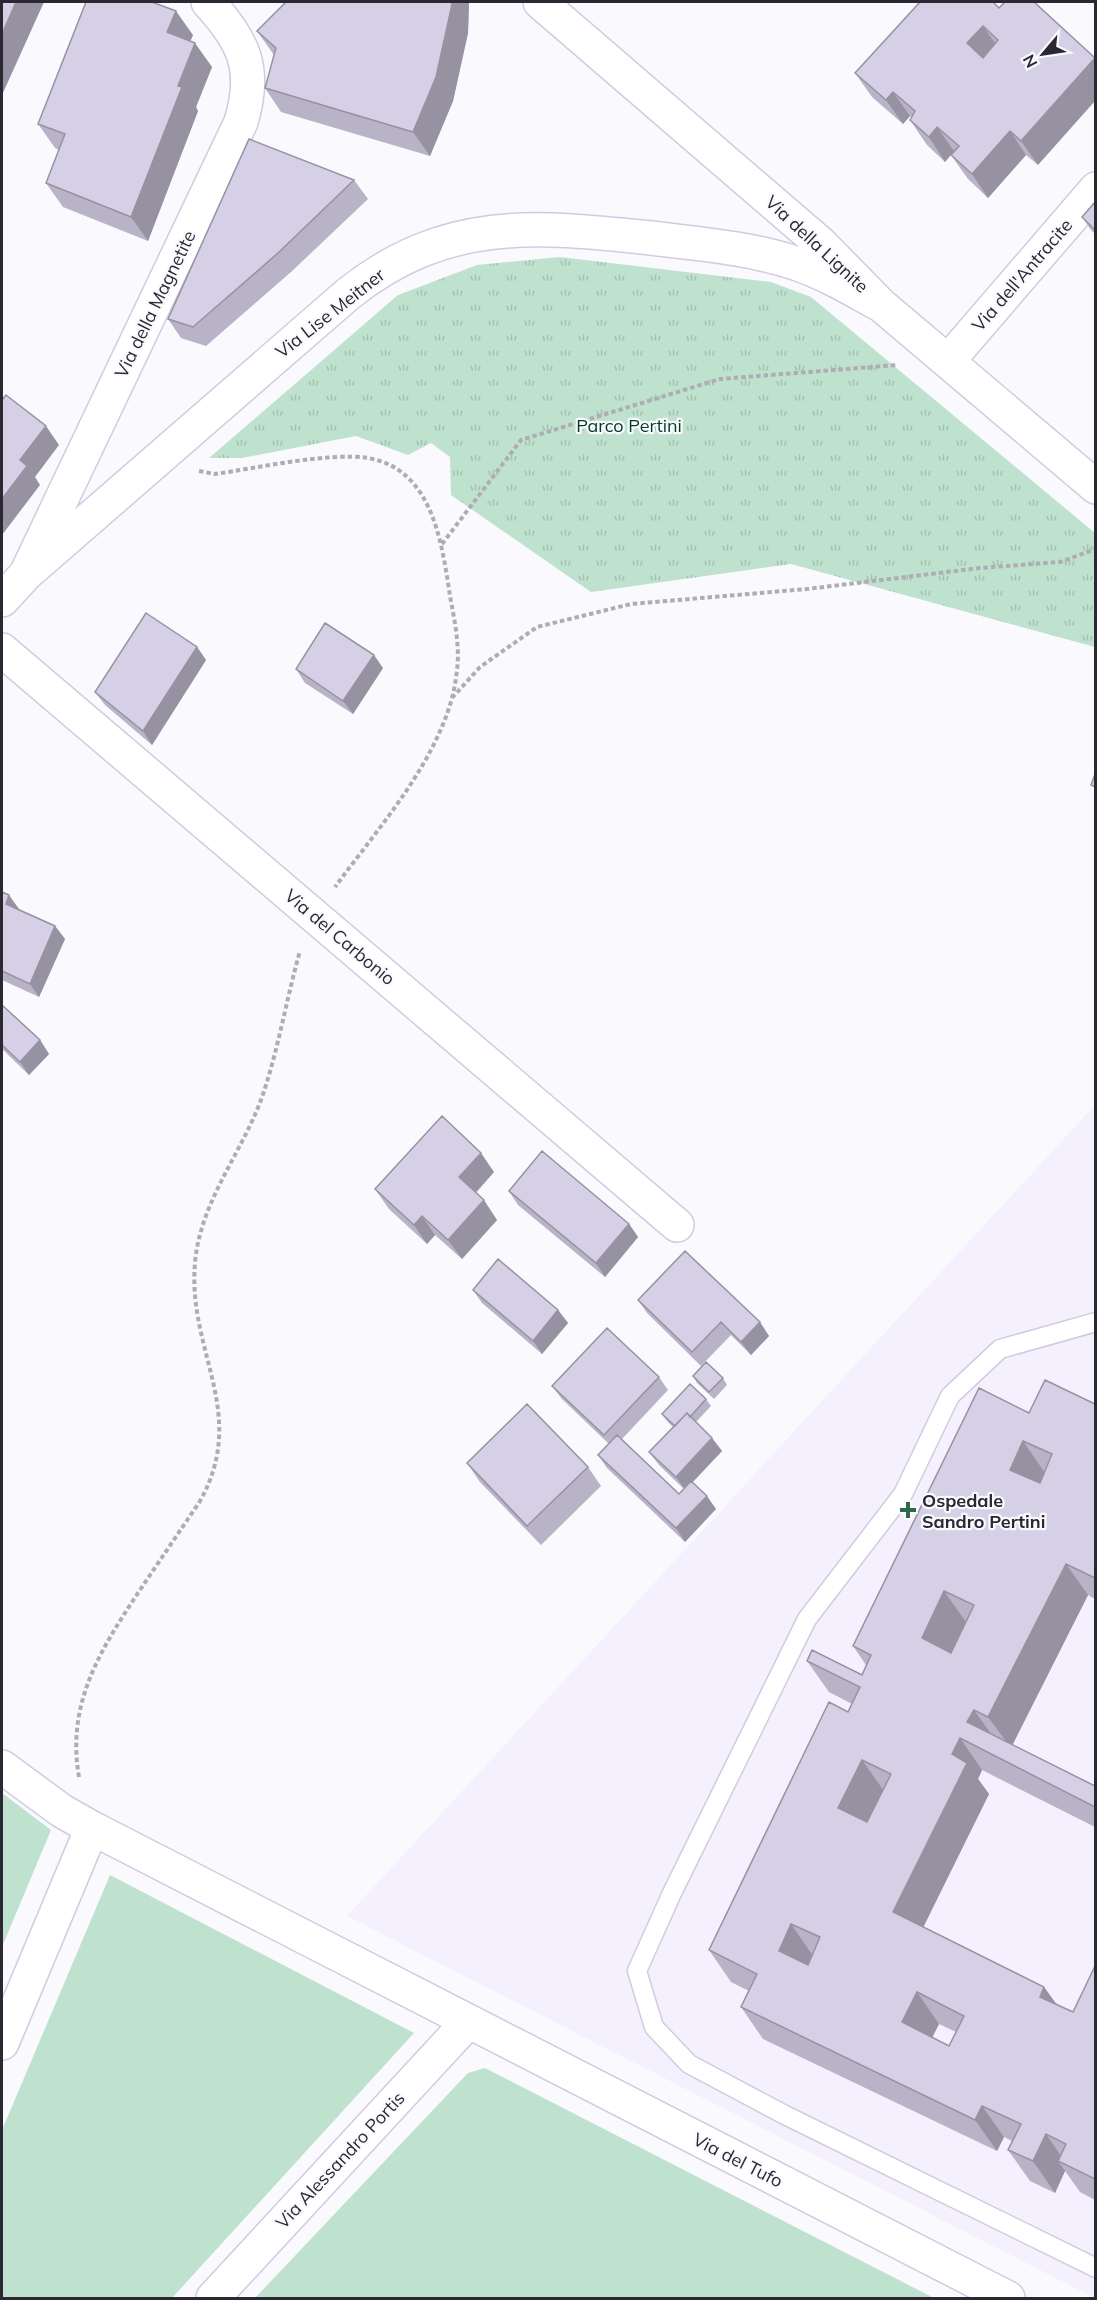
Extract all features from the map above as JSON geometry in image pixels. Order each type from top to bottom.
[{"type":"street","name":"Via della Magnetite","points":[[2,600],[26,574],[242,122],[249,86],[246,60],[234,34],[208,2]]},
{"type":"street","name":"Via della Lignite","points":[[540,2],[821,244],[881,305],[1095,487]]},
{"type":"street","name":"Via dell'Antracite","points":[[948,361],[1095,189]]},
{"type":"street","name":"Via Lise Meitner","points":[[743,251],[763,245],[776,236],[782,222],[780,208]]},
{"type":"street","name":"Via Lise Meitner","points":[[26,574],[292,340],[361,284],[400,261],[430,248],[489,231],[548,228],[663,240],[743,251],[795,263],[881,305]]},
{"type":"street","name":"Via del Carbonio","points":[[2,650],[677,1225]]},
{"type":"street","name":"Via del Tufo","points":[[2,1767],[62,1811],[92,1827],[1008,2298]]},
{"type":"street","points":[[2,2043],[92,1827]]},
{"type":"street","name":"Via Alessandro Portis","points":[[213,2298],[468,2022]]},
{"type":"lane","points":[[1095,1322],[1000,1349],[950,1396],[903,1494],[807,1619],[672,1893],[637,1971],[654,2027],[689,2064],[785,2115],[1095,2268]]},
{"type":"path","points":[[442,544],[521,440],[720,379],[948,361]]},
{"type":"path","points":[[92,1827],[77,1764],[76,1736],[87,1680],[110,1635],[200,1501],[214,1471],[220,1449],[221,1419],[197,1321],[194,1275],[196,1254],[207,1209],[261,1099],[304,939],[315,916],[429,756],[457,677],[458,643],[442,544],[433,516],[420,492],[389,465],[369,458],[340,457],[215,474],[203,473],[187,465],[171,447]]},
{"type":"path","points":[[451,698],[480,667],[537,627],[631,604],[807,589],[980,568],[1060,562],[1095,549]]},
{"type":"shaded area","name":"Ospedale Sandro Pertini","points":[[1095,1105],[1095,2298],[347,1916]]},
{"type":"green space","name":"Parco Pertini","points":[[560,257],[771,282],[811,297],[1095,533],[1095,647],[791,564],[591,592],[451,495],[450,457],[431,443],[408,455],[356,436],[242,458],[209,458],[398,295],[477,265]]},
{"type":"green space","points":[[2,1793],[51,1830],[2,1947]]},
{"type":"green space","points":[[110,1875],[414,2033],[172,2298],[2,2298],[2,2130]]},
{"type":"green space","points":[[485,2068],[934,2298],[255,2298],[468,2073]]},
{"type":"building","points":[[2,2],[16,2],[2,34]]},
{"type":"building","points":[[86,2],[152,2],[176,11],[167,32],[195,43],[178,86],[182,87],[131,217],[46,183],[65,134],[38,124]]},
{"type":"building","points":[[286,2],[452,2],[436,77],[413,132],[265,88],[276,48],[257,31]]},
{"type":"building","points":[[920,2],[993,2],[999,8],[1005,2],[1034,2],[1095,58],[1021,141],[1010,131],[972,174],[951,155],[959,146],[937,127],[929,137],[910,120],[915,111],[893,92],[886,100],[855,73]],"holes":[[[983,26],[998,40],[983,58],[967,43]]]},
{"type":"building","points":[[249,139],[354,180],[278,253],[193,327],[168,319]]},
{"type":"building","points":[[1095,202],[1095,230],[1082,217]]},
{"type":"building","points":[[6,395],[46,426],[20,460],[27,466],[2,499],[2,400]]},
{"type":"building","points":[[146,613],[197,647],[143,731],[95,692]]},
{"type":"building","points":[[325,623],[374,655],[343,701],[296,669]]},
{"type":"building","points":[[1095,774],[1095,787],[1091,785]]},
{"type":"building","points":[[2,892],[9,895],[6,904],[55,926],[30,984],[2,971]]},
{"type":"building","points":[[2,1005],[40,1040],[20,1062],[2,1045]]},
{"type":"building","points":[[442,1116],[481,1153],[459,1177],[484,1200],[448,1240],[422,1216],[414,1225],[375,1189]]},
{"type":"building","points":[[542,1151],[629,1224],[596,1263],[509,1191]]},
{"type":"building","points":[[685,1251],[760,1322],[741,1342],[721,1322],[692,1352],[638,1300]]},
{"type":"building","points":[[498,1259],[558,1310],[533,1341],[473,1290]]},
{"type":"building","points":[[607,1328],[659,1377],[604,1435],[552,1386]]},
{"type":"building","points":[[706,1362],[723,1378],[709,1392],[693,1376]]},
{"type":"building","name":"Ospedale Sandro Pertini","points":[[1045,1380],[1095,1404],[1095,1578],[1066,1564],[988,1717],[974,1710],[967,1722],[1095,1786],[1095,1807],[960,1738],[952,1754],[967,1763],[893,1912],[1044,1987],[1040,1997],[1073,2012],[1095,1966],[1095,2179],[1058,2161],[1066,2144],[1046,2134],[1033,2161],[1008,2150],[1021,2124],[982,2106],[975,2120],[741,2007],[757,1974],[709,1950],[829,1702],[848,1712],[860,1687],[807,1661],[812,1650],[862,1675],[871,1655],[853,1646],[979,1388],[1029,1413]],"holes":[[[1023,1441],[1052,1454],[1040,1483],[1010,1470]],[[944,1591],[974,1605],[951,1653],[922,1638]],[[862,1760],[891,1774],[867,1822],[838,1808]],[[791,1924],[820,1937],[808,1965],[779,1951]],[[917,1992],[964,2016],[949,2046],[902,2022]]]},
{"type":"building","points":[[690,1384],[706,1399],[690,1417],[687,1413],[675,1426],[662,1414]]},
{"type":"building","points":[[527,1404],[588,1467],[527,1526],[467,1463]]},
{"type":"building","points":[[687,1413],[712,1438],[676,1477],[649,1452]]},
{"type":"building","points":[[617,1435],[679,1494],[691,1481],[707,1496],[676,1528],[598,1455]]},
{"type":"place","name":"Ospedale Sandro Pertini","points":[[908,1510]]}]
